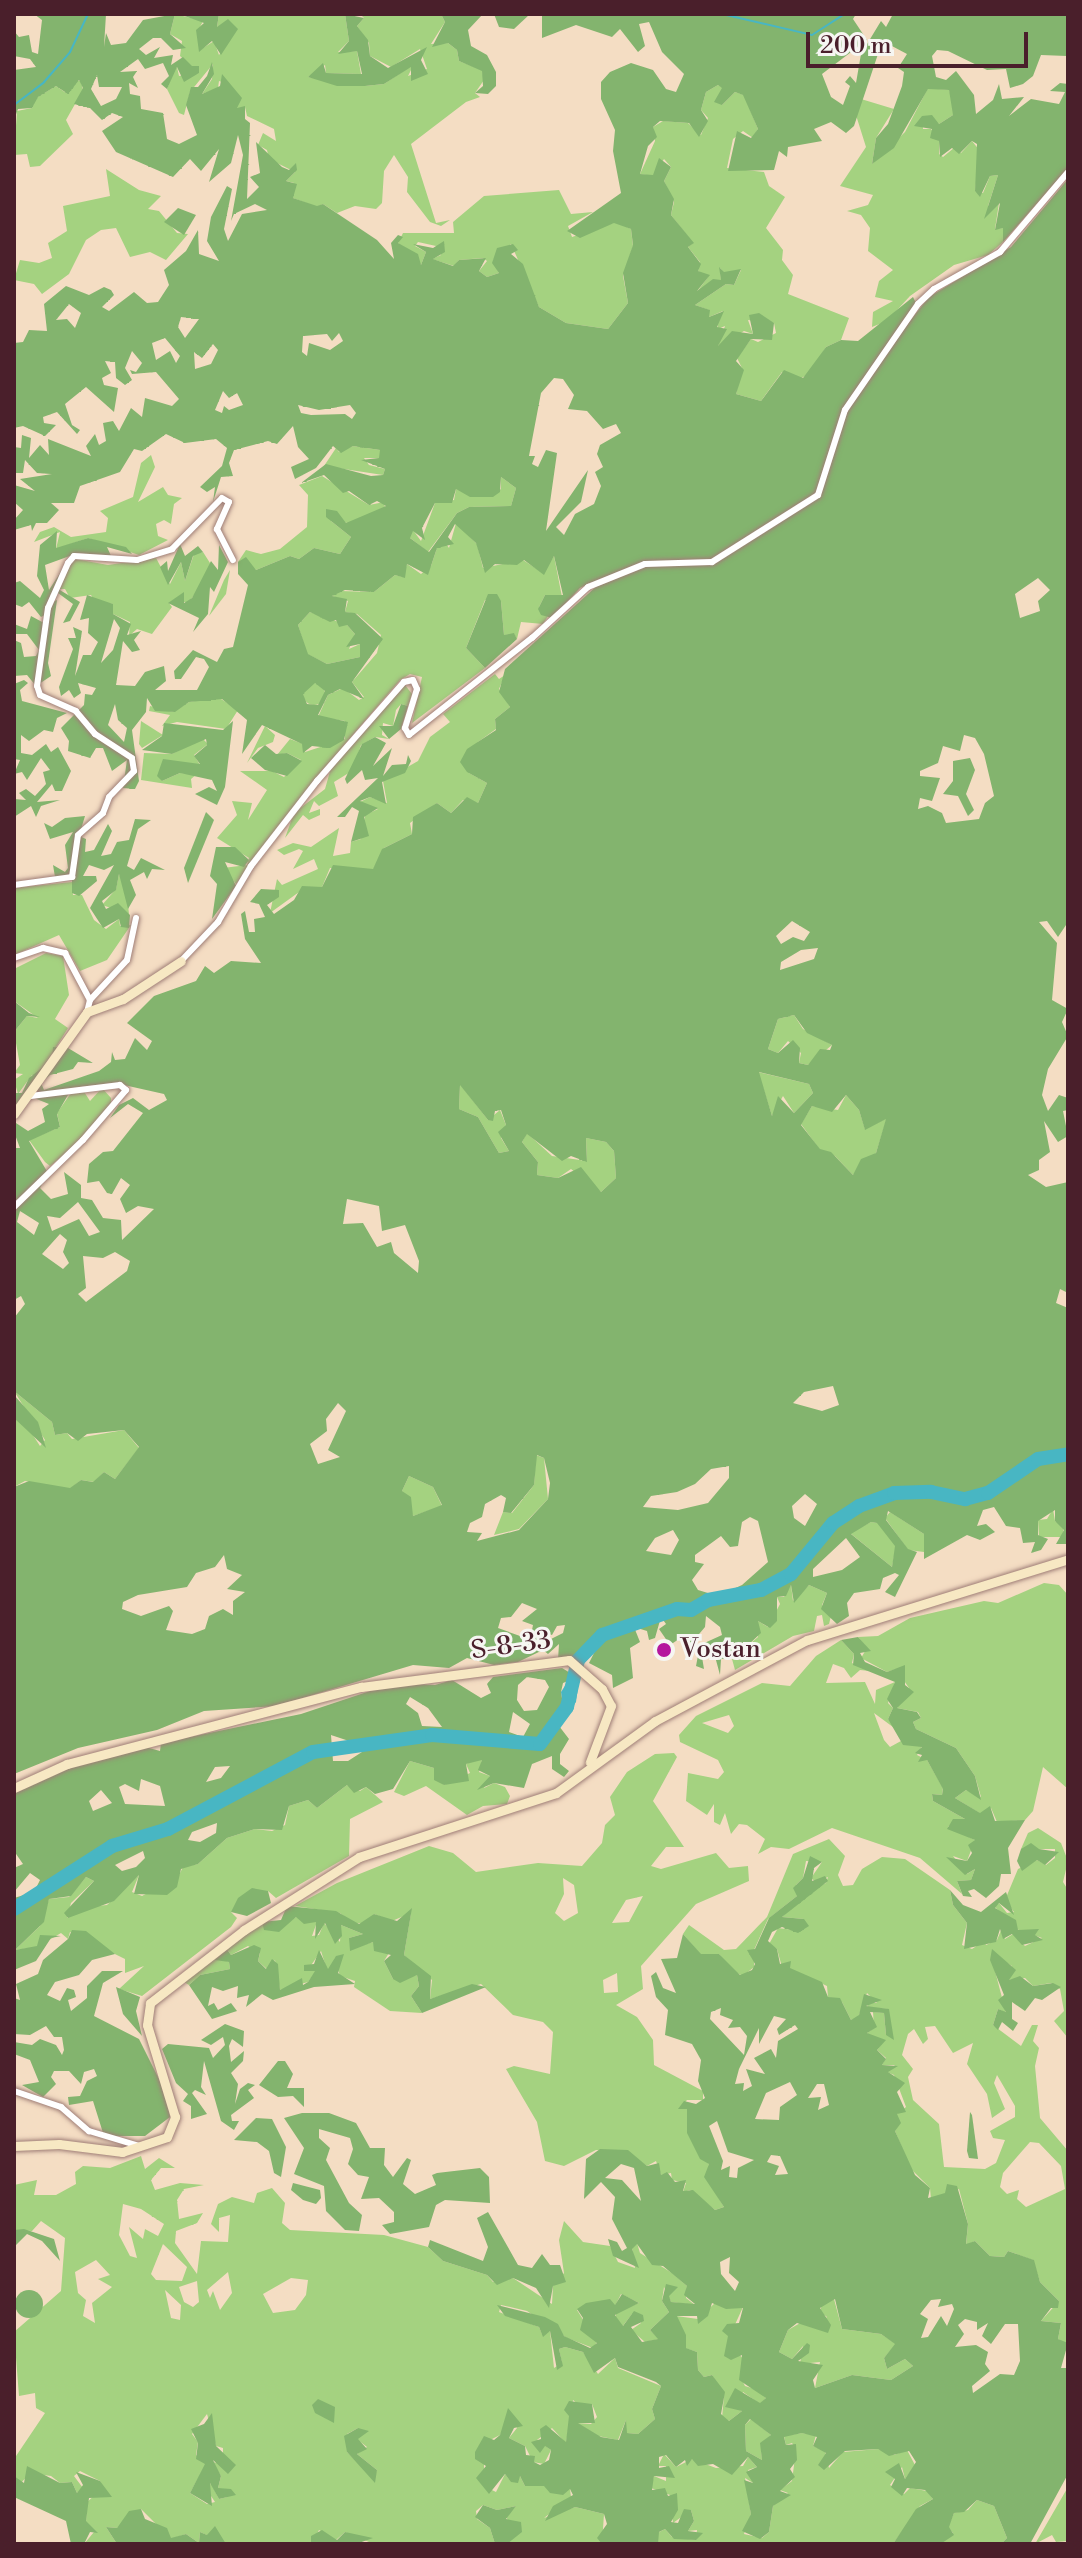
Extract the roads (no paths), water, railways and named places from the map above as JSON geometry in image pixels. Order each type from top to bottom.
[{"type":"street","points":[[87,1012],[123,999],[181,961],[218,922],[251,866],[317,781],[404,682],[413,680],[417,689],[405,728],[409,735],[532,638],[588,587],[645,564],[720,559],[818,495],[845,410],[918,304],[934,289],[1000,252],[1068,172]]},
{"type":"street","points":[[14,885],[72,877],[78,835],[103,813],[109,797],[134,771],[132,758],[95,734],[76,711],[40,695],[37,686],[48,608],[68,563],[74,556],[137,560],[172,549],[222,498],[229,502],[217,529],[233,560]]},
{"type":"street","points":[[14,1114],[31,1096],[87,1012],[90,1000],[127,960],[136,918]]},
{"type":"street","points":[[14,958],[43,948],[65,953],[90,1000]]},
{"type":"street","points":[[14,1207],[105,1118],[126,1090],[120,1085],[31,1096]]},
{"type":"street","points":[[14,2146],[59,2144],[108,2152],[143,2148],[167,2137],[175,2117],[147,2025],[147,2009],[158,1994],[244,1930],[359,1857],[395,1841],[533,1803],[556,1793],[589,1765],[655,1721],[807,1640],[1068,1559]]},
{"type":"street","name":"Տ-8-33","points":[[14,1788],[67,1764],[361,1687],[569,1660],[602,1689],[611,1706],[610,1720],[589,1765]]},
{"type":"street","points":[[14,2091],[61,2107],[89,2131],[143,2148]]},
{"type":"water","points":[[570,1678],[579,1680],[576,1702],[565,1717],[561,1692]]},
{"type":"waterway","points":[[14,105],[44,82],[70,52],[88,14]]},
{"type":"waterway","points":[[722,14],[812,35],[844,14]]},
{"type":"waterway","points":[[14,1909],[112,1846],[168,1829],[313,1752],[432,1735],[540,1744],[567,1707],[578,1660],[602,1635],[677,1609],[691,1610],[708,1600],[761,1590],[791,1574],[833,1523],[859,1506],[894,1493],[931,1492],[965,1499],[988,1493],[1038,1459],[1068,1454]]},
{"type":"place","name":"Vostan","points":[[664,1650]]}]
